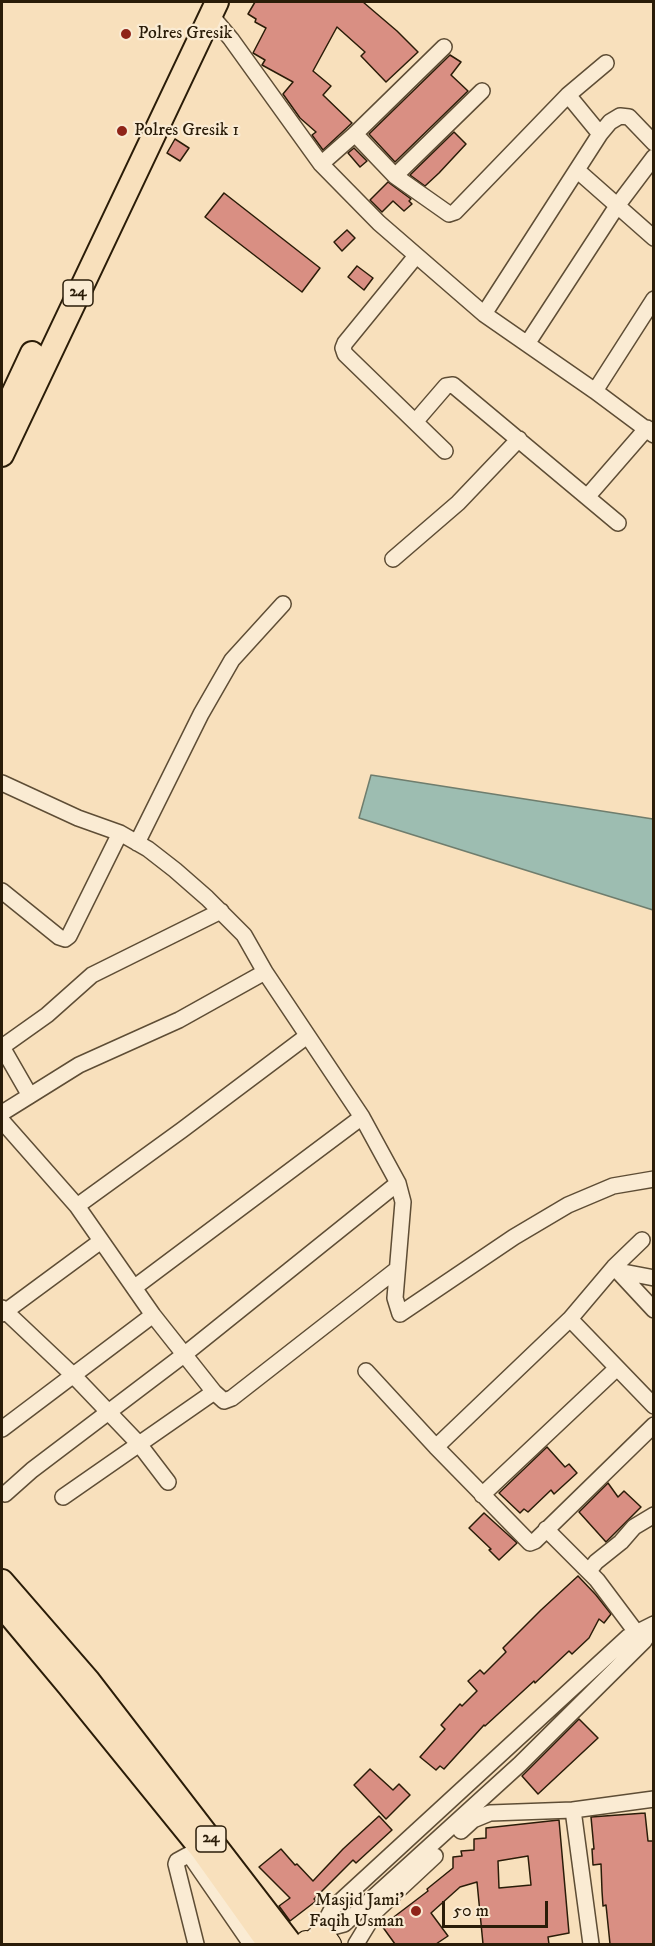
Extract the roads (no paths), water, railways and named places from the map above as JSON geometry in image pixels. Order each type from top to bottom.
[{"type":"highway","name":"24","points":[[2,417],[209,6]]},
{"type":"highway","name":"24","points":[[2,455],[209,6]]},
{"type":"highway","name":"24","points":[[2,1581],[60,1661],[124,1739],[310,1942]]},
{"type":"highway","name":"24","points":[[2,1606],[60,1661]]},
{"type":"highway","name":"24","points":[[124,1739],[196,1853],[269,1944]]},
{"type":"street","points":[[209,6],[321,164],[379,223],[484,314],[650,431],[587,497]]},
{"type":"street","points":[[321,164],[444,47]]},
{"type":"street","points":[[355,134],[395,176],[444,213],[449,214],[454,212],[568,95],[606,63]]},
{"type":"street","points":[[395,176],[482,91]]},
{"type":"street","points":[[568,95],[600,134]]},
{"type":"street","points":[[484,314],[600,134],[613,119],[625,116],[633,120],[654,143]]},
{"type":"street","points":[[527,344],[617,206],[654,157]]},
{"type":"street","points":[[578,171],[654,238]]},
{"type":"street","points":[[416,256],[343,348],[345,354],[445,451]]},
{"type":"street","points":[[596,391],[654,298]]},
{"type":"street","points":[[415,422],[450,384],[618,523]]},
{"type":"street","points":[[393,559],[458,503],[519,439]]},
{"type":"street","points":[[137,843],[201,714],[232,660],[283,604]]},
{"type":"street","points":[[2,783],[78,818],[120,833],[137,843],[176,870],[244,935],[306,1036],[362,1117],[398,1183],[402,1202],[394,1298],[400,1314],[514,1237],[568,1204],[613,1186],[654,1179]]},
{"type":"street","points":[[2,891],[64,939],[69,936],[120,833]]},
{"type":"street","points":[[29,1094],[2,1047],[47,1015],[92,975],[221,911]]},
{"type":"street","points":[[2,1113],[29,1094],[79,1065],[179,1020],[265,972]]},
{"type":"street","points":[[76,1206],[182,1130],[306,1036]]},
{"type":"street","points":[[135,1287],[362,1117]]},
{"type":"street","points":[[2,1121],[76,1206],[153,1315],[214,1392],[224,1401],[232,1398],[396,1270]]},
{"type":"street","points":[[4,1494],[32,1470],[185,1354],[398,1183]]},
{"type":"street","points":[[436,1447],[570,1318],[642,1240]]},
{"type":"street","points":[[101,1241],[3,1311],[72,1375],[139,1444],[168,1482]]},
{"type":"street","points":[[616,1269],[654,1278]]},
{"type":"street","points":[[616,1269],[654,1310]]},
{"type":"street","points":[[2,1430],[153,1315]]},
{"type":"street","points":[[570,1318],[654,1406]]},
{"type":"street","points":[[482,1494],[617,1368]]},
{"type":"street","points":[[366,1371],[528,1542],[533,1542],[654,1425]]},
{"type":"street","points":[[63,1497],[214,1392]]},
{"type":"street","points":[[589,1571],[634,1527],[653,1517]]},
{"type":"street","points":[[546,1529],[589,1571],[640,1637]]},
{"type":"street","points":[[310,1942],[344,1924],[520,1764],[654,1625]]},
{"type":"street","points":[[310,1942],[332,1909],[628,1637],[640,1637]]},
{"type":"street","points":[[508,1749],[520,1764]]},
{"type":"street","points":[[356,1944],[376,1911],[473,1820],[490,1813],[573,1810],[654,1799]]},
{"type":"street","points":[[573,1810],[591,1944]]},
{"type":"street","points":[[196,1944],[176,1864],[196,1853],[251,1944]]},
{"type":"place","name":"Polres Gresik","points":[[126,34]]},
{"type":"place","name":"Polres Gresik 1","points":[[122,131]]},
{"type":"place","name":"Masjid Jami' Faqih Usman","points":[[416,1911]]}]
